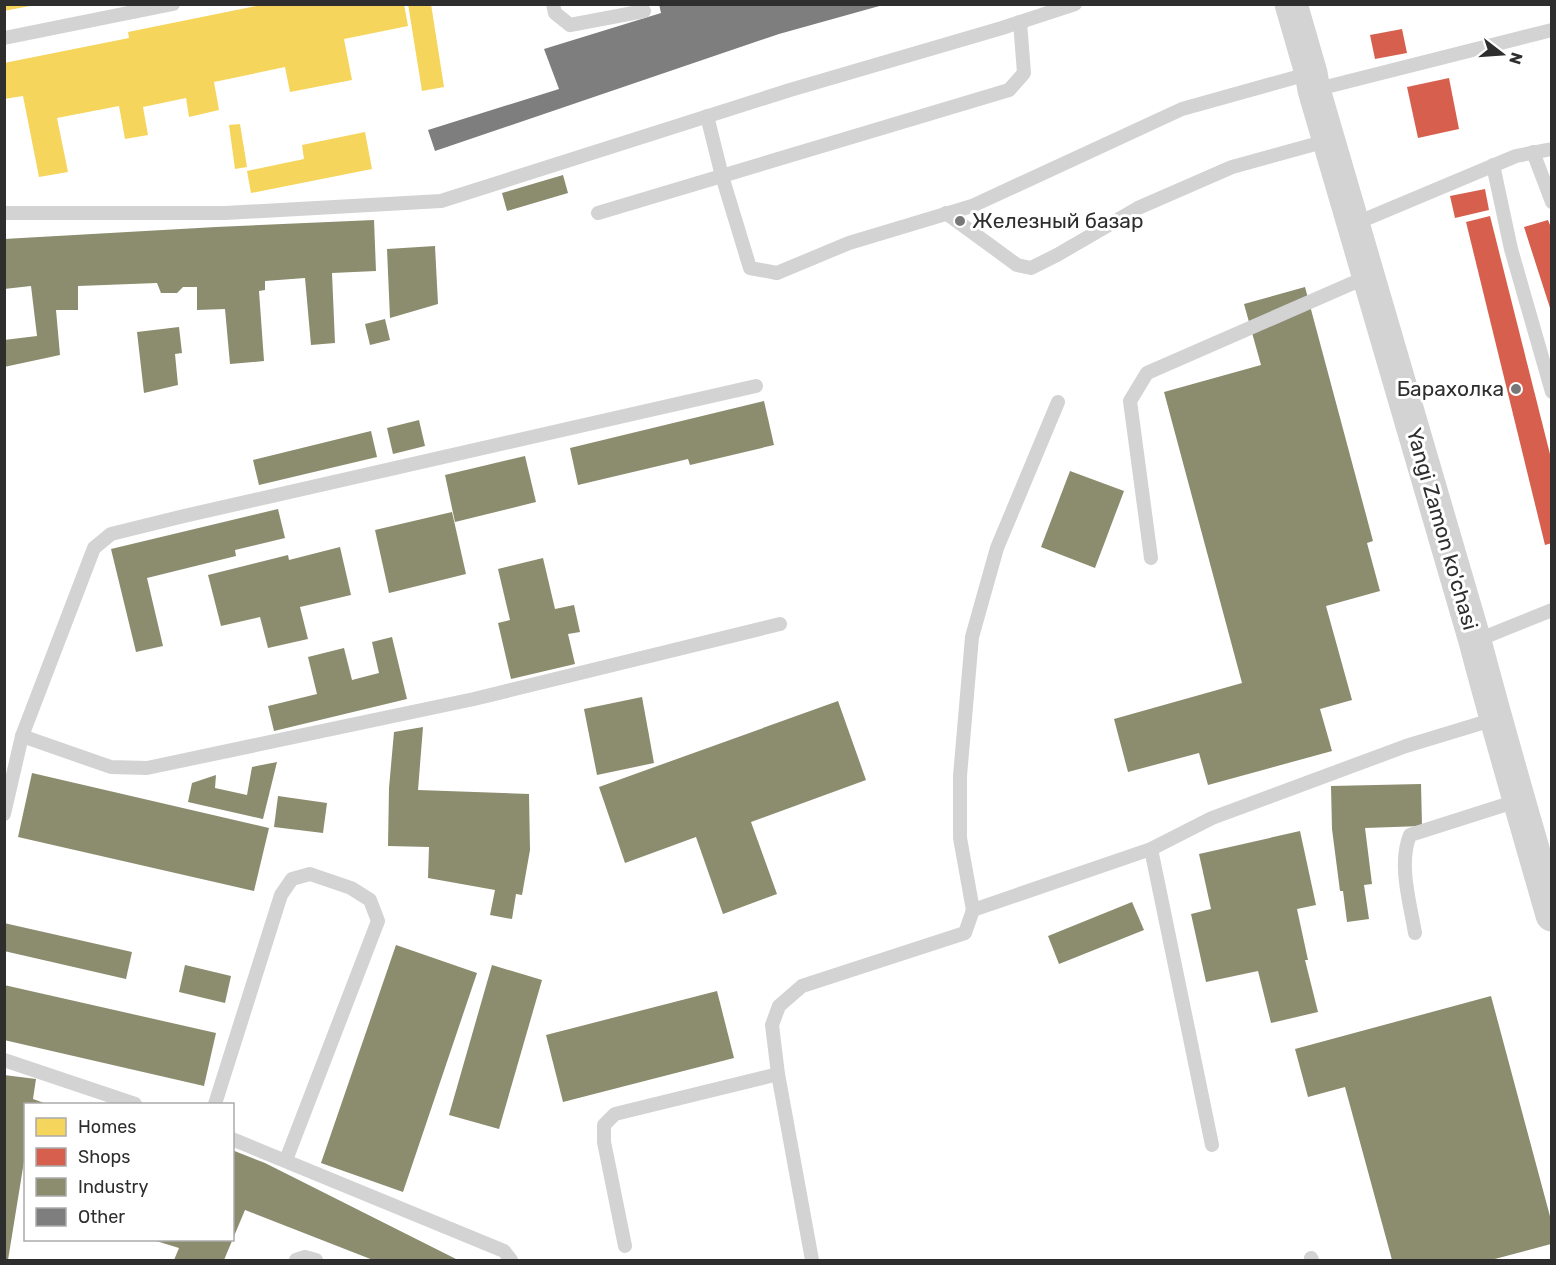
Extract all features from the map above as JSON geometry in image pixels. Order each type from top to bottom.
[{"type":"street","name":"Yangi Zamon ko'chasi","points":[[1291,4],[1495,719],[1539,852],[1551,915]]},
{"type":"lane","points":[[4,38],[173,4]]},
{"type":"lane","points":[[553,4],[555,13],[570,25],[644,11]]},
{"type":"lane","points":[[4,213],[225,213],[441,201],[790,90],[1075,4]]},
{"type":"lane","points":[[598,213],[1009,90],[1024,73],[1020,22]]},
{"type":"lane","points":[[707,116],[722,176],[750,268],[777,273],[849,243],[972,206],[1182,109],[1551,30]]},
{"type":"lane","points":[[946,213],[1017,264],[1031,268],[1138,208],[1232,167],[1330,140]]},
{"type":"lane","points":[[1354,224],[1516,156],[1551,149]]},
{"type":"lane","points":[[1533,152],[1551,202]]},
{"type":"lane","points":[[1493,165],[1511,249],[1548,370],[1551,392]]},
{"type":"lane","points":[[1151,558],[1130,401],[1147,373],[1369,276]]},
{"type":"lane","points":[[4,814],[22,736],[94,548],[111,534],[756,386]]},
{"type":"lane","points":[[812,1260],[778,1074],[772,1024],[779,1006],[801,986],[965,933],[974,910],[960,838],[960,776],[972,636],[998,548],[1058,402]]},
{"type":"lane","points":[[1474,641],[1551,610]]},
{"type":"lane","points":[[22,736],[111,767],[147,768],[474,699],[780,624]]},
{"type":"lane","points":[[974,910],[1151,849],[1212,818],[1406,746],[1495,719]]},
{"type":"lane","points":[[1415,933],[1404,865],[1406,845],[1410,835],[1520,800]]},
{"type":"lane","points":[[1151,849],[1212,1145]]},
{"type":"lane","points":[[214,1103],[281,895],[292,879],[310,874],[351,888],[370,900],[378,921],[286,1160]]},
{"type":"lane","points":[[4,1060],[132,1103]]},
{"type":"lane","points":[[625,1246],[604,1142],[604,1125],[615,1114],[778,1074]]},
{"type":"lane","points":[[234,1140],[504,1251],[511,1260]]},
{"type":"lane","points":[[296,1260],[305,1257],[316,1260]]},
{"type":"building: Homes","points":[[266,4],[404,4],[408,26],[344,39],[352,80],[290,92],[285,67],[214,82],[219,110],[189,117],[186,98],[143,107],[148,135],[125,139],[119,106],[57,118],[68,172],[39,177],[23,96],[4,99],[4,63],[129,38],[128,32]]},
{"type":"building: Homes","points":[[408,4],[431,4],[444,87],[422,91]]},
{"type":"building: Homes","points":[[4,5],[30,5],[30,6],[4,11]]},
{"type":"building: Homes","points":[[240,124],[247,167],[235,169],[229,125]]},
{"type":"building: Homes","points":[[365,132],[372,169],[251,193],[247,171],[304,159],[302,145]]},
{"type":"building: Shops","points":[[1402,29],[1407,53],[1375,59],[1370,35]]},
{"type":"building: Shops","points":[[1449,78],[1459,129],[1418,138],[1407,87]]},
{"type":"building: Shops","points":[[1485,189],[1489,210],[1455,218],[1450,196]]},
{"type":"building: Shops","points":[[1490,216],[1552,462],[1552,543],[1545,545],[1466,222]]},
{"type":"building: Shops","points":[[1548,220],[1552,230],[1551,311],[1524,227]]},
{"type":"building: Industry","points":[[563,175],[568,193],[507,211],[502,193]]},
{"type":"building: Industry","points":[[374,220],[376,271],[332,273],[335,343],[311,345],[305,278],[265,281],[265,290],[259,291],[264,361],[230,364],[225,309],[197,310],[197,287],[183,287],[177,293],[161,293],[157,283],[78,286],[78,310],[56,310],[60,355],[4,367],[4,340],[37,336],[31,286],[4,289],[4,239]]},
{"type":"building: Industry","points":[[435,246],[438,304],[390,318],[387,249]]},
{"type":"building: Industry","points":[[1305,287],[1373,541],[1367,543],[1380,591],[1326,606],[1352,700],[1320,709],[1332,751],[1208,785],[1199,753],[1128,772],[1114,719],[1242,683],[1164,392],[1261,365],[1244,304]]},
{"type":"building: Industry","points":[[385,319],[390,340],[370,345],[365,324]]},
{"type":"building: Industry","points":[[179,327],[182,353],[175,354],[178,385],[144,393],[137,332]]},
{"type":"building: Industry","points":[[764,401],[774,445],[690,465],[688,459],[578,485],[570,448]]},
{"type":"building: Industry","points":[[419,420],[425,446],[393,454],[387,428]]},
{"type":"building: Industry","points":[[371,431],[377,457],[259,485],[253,460]]},
{"type":"building: Industry","points":[[525,456],[536,502],[455,522],[445,475]]},
{"type":"building: Industry","points":[[1070,471],[1124,491],[1095,568],[1041,547]]},
{"type":"building: Industry","points":[[278,509],[285,538],[235,550],[236,556],[147,578],[163,646],[136,652],[111,549]]},
{"type":"building: Industry","points":[[452,512],[466,574],[389,593],[375,530]]},
{"type":"building: Industry","points":[[340,547],[351,595],[300,607],[308,639],[268,648],[260,617],[221,626],[208,575],[288,555],[289,560]]},
{"type":"building: Industry","points":[[543,558],[555,609],[574,605],[580,632],[568,634],[575,664],[511,679],[498,623],[510,620],[498,569]]},
{"type":"building: Industry","points":[[392,637],[407,699],[274,731],[268,706],[317,694],[308,657],[344,648],[352,680],[379,673],[372,642]]},
{"type":"building: Industry","points":[[642,697],[654,763],[597,775],[584,709]]},
{"type":"building: Industry","points":[[838,701],[866,780],[751,822],[777,894],[723,914],[696,837],[625,863],[599,787]]},
{"type":"building: Industry","points":[[423,727],[418,790],[529,794],[530,850],[522,895],[516,894],[512,919],[490,915],[495,890],[428,878],[429,847],[388,846],[389,788],[394,732]]},
{"type":"building: Industry","points":[[277,762],[263,819],[188,802],[192,783],[216,775],[215,788],[247,795],[252,767]]},
{"type":"building: Industry","points":[[32,773],[269,828],[254,891],[18,837]]},
{"type":"building: Industry","points":[[1421,784],[1422,826],[1365,828],[1372,884],[1364,885],[1369,919],[1347,922],[1343,891],[1340,891],[1332,829],[1331,786]]},
{"type":"building: Industry","points":[[278,796],[327,803],[323,833],[274,827]]},
{"type":"building: Industry","points":[[1300,831],[1316,905],[1297,909],[1308,960],[1305,960],[1318,1012],[1271,1023],[1258,971],[1206,982],[1191,914],[1211,909],[1199,854]]},
{"type":"building: Industry","points":[[1132,902],[1144,930],[1059,964],[1048,936]]},
{"type":"building: Industry","points":[[4,923],[132,952],[126,979],[4,951]]},
{"type":"building: Industry","points":[[396,945],[477,973],[403,1192],[321,1163]]},
{"type":"building: Industry","points":[[185,965],[231,976],[225,1003],[179,992]]},
{"type":"building: Industry","points":[[492,965],[542,980],[499,1129],[449,1115]]},
{"type":"building: Industry","points":[[4,985],[216,1033],[204,1086],[4,1040]]},
{"type":"building: Industry","points":[[717,991],[734,1058],[563,1102],[546,1035]]},
{"type":"building: Industry","points":[[1491,996],[1551,1220],[1551,1244],[1491,1260],[1392,1260],[1345,1087],[1308,1097],[1295,1049]]},
{"type":"building: Industry","points":[[4,1075],[36,1079],[33,1099],[44,1103],[24,1103],[24,1161],[8,1260],[4,1260]]},
{"type":"building: Industry","points":[[234,1151],[265,1163],[458,1260],[373,1260],[245,1210],[234,1236]]},
{"type":"building: Industry","points":[[156,1241],[232,1241],[224,1260],[174,1260],[179,1248]]},
{"type":"building: Other","points":[[659,4],[883,5],[779,34],[435,151],[428,130],[559,89],[544,49],[661,13]]},
{"type":"place","name":"Железный базар","points":[[960,221]]},
{"type":"place","name":"Барахолка","points":[[1516,389]]}]
